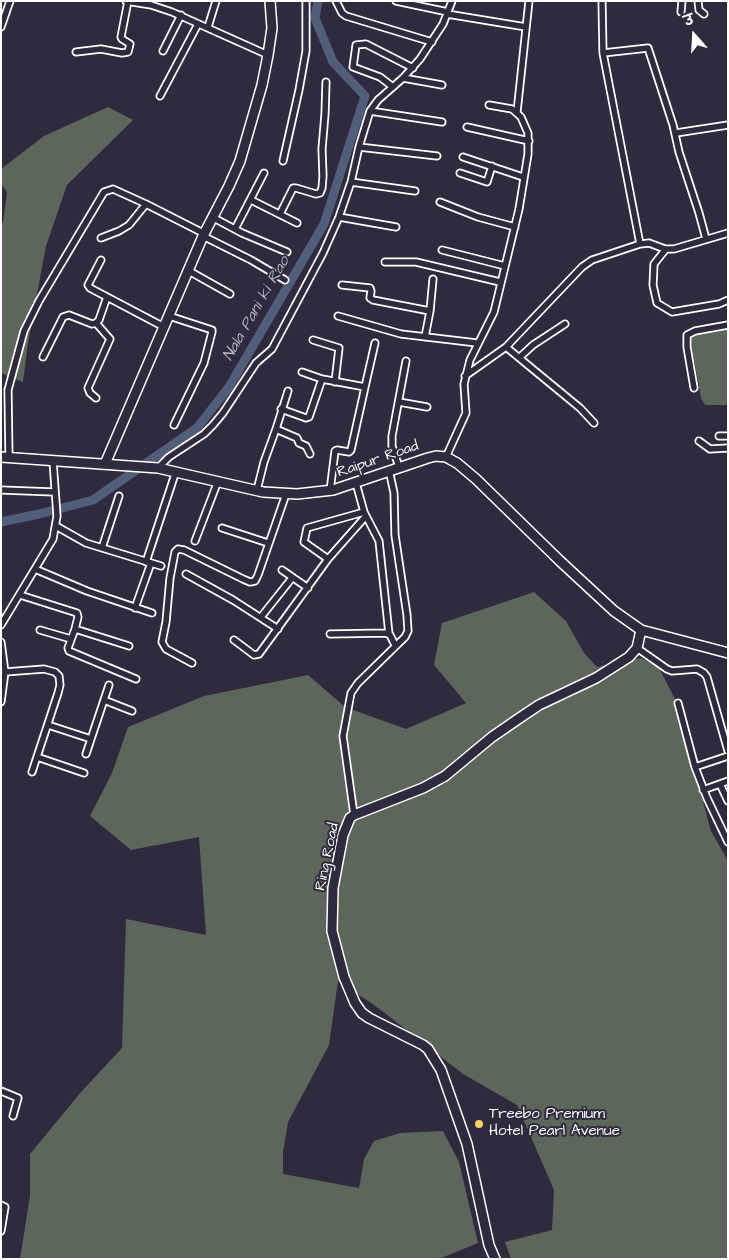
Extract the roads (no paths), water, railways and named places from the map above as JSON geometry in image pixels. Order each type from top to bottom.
[{"type":"street","points":[[1,27],[10,1]]},
{"type":"street","points":[[76,52],[101,49],[122,53],[128,52],[130,44],[121,37],[127,1],[151,3],[268,55]]},
{"type":"street","points":[[208,27],[216,1]]},
{"type":"street","points":[[105,464],[212,217],[240,161],[262,85],[268,55],[272,28],[270,1]]},
{"type":"street","points":[[283,161],[306,51],[306,1]]},
{"type":"street","points":[[336,1],[342,13],[346,16],[432,42]]},
{"type":"street","points":[[396,1],[526,28]]},
{"type":"street","points":[[156,468],[204,434],[213,425],[254,366],[272,349],[323,253],[339,216],[351,182],[370,111],[374,104],[413,68],[432,42],[452,1]]},
{"type":"street","points":[[517,112],[529,1]]},
{"type":"street","points":[[602,1],[603,53],[640,244]]},
{"type":"street","points":[[681,12],[682,1]]},
{"type":"street","points":[[698,1],[700,10],[704,14]]},
{"type":"street","points":[[163,51],[181,15]]},
{"type":"street","points":[[160,96],[198,24]]},
{"type":"street","points":[[393,87],[380,77],[352,67],[356,45],[366,44],[413,68]]},
{"type":"street","points":[[603,53],[648,48],[676,133],[680,152],[700,213],[706,240]]},
{"type":"street","points":[[403,78],[442,85]]},
{"type":"street","points":[[280,214],[293,188],[316,194],[320,193],[322,188],[326,82]]},
{"type":"street","points":[[490,104],[517,112],[526,126],[529,141],[519,209],[492,318],[477,343],[465,376],[466,414],[446,457],[457,463],[476,479],[601,601],[641,630],[728,653]]},
{"type":"street","points":[[370,111],[442,122]]},
{"type":"street","points":[[676,133],[728,125]]},
{"type":"street","points":[[467,127],[529,141]]},
{"type":"street","points":[[359,147],[437,156]]},
{"type":"street","points":[[463,157],[523,177]]},
{"type":"street","points":[[460,174],[487,182],[492,166]]},
{"type":"street","points":[[236,229],[264,173]]},
{"type":"street","points":[[351,182],[415,191]]},
{"type":"street","points":[[5,458],[8,390],[24,331],[39,301],[104,192],[113,190],[146,204],[285,280]]},
{"type":"street","points":[[251,200],[297,222]]},
{"type":"street","points":[[440,202],[478,217],[515,227]]},
{"type":"street","points":[[101,238],[129,225],[146,204]]},
{"type":"street","points":[[339,216],[396,227]]},
{"type":"street","points":[[212,217],[287,252]]},
{"type":"street","points":[[465,376],[486,363],[506,347],[582,266],[601,256],[640,244],[649,243],[666,249],[678,248],[728,233]]},
{"type":"street","points":[[666,249],[654,264],[653,285],[657,303],[672,312],[719,304],[728,300]]},
{"type":"street","points":[[442,250],[505,266]]},
{"type":"street","points":[[101,260],[88,286],[164,327]]},
{"type":"street","points":[[385,262],[416,262],[500,282]]},
{"type":"street","points":[[189,271],[230,294]]},
{"type":"street","points":[[425,337],[433,279]]},
{"type":"street","points":[[342,285],[368,287],[371,290],[370,298],[373,300],[430,311]]},
{"type":"street","points":[[43,357],[65,316],[69,315],[92,324],[96,323],[99,320],[107,297]]},
{"type":"street","points":[[170,316],[212,330],[204,363],[174,425]]},
{"type":"street","points":[[338,316],[401,334],[477,343]]},
{"type":"street","points":[[96,323],[110,339],[88,388],[90,393],[96,398]]},
{"type":"street","points":[[520,358],[539,341],[565,324]]},
{"type":"street","points":[[694,388],[687,347],[687,335],[695,330],[728,325]]},
{"type":"street","points":[[314,340],[339,348],[335,382]]},
{"type":"street","points":[[330,491],[334,451],[349,452],[351,450],[374,343]]},
{"type":"street","points":[[506,347],[594,423]]},
{"type":"street","points":[[399,467],[392,446],[392,436],[406,361]]},
{"type":"street","points":[[302,372],[322,379],[365,387]]},
{"type":"street","points":[[281,409],[308,418],[322,379]]},
{"type":"street","points":[[257,490],[264,462],[288,391]]},
{"type":"street","points":[[399,402],[427,407]]},
{"type":"street","points":[[276,429],[297,438],[299,443],[306,446],[310,454]]},
{"type":"street","points":[[720,436],[728,436]]},
{"type":"street","points":[[699,441],[710,449],[728,448]]},
{"type":"street","name":"Raipur Road","points":[[5,458],[156,468],[257,490],[286,494],[330,491],[428,458],[446,457]]},
{"type":"street","points":[[1,625],[52,542],[56,526],[53,461]]},
{"type":"street","points":[[354,815],[343,736],[351,692],[407,633],[408,625],[395,535],[394,493],[389,470]]},
{"type":"street","points":[[135,608],[176,471]]},
{"type":"street","points":[[195,541],[218,481]]},
{"type":"street","points":[[356,483],[365,514],[377,535],[380,545],[389,634],[396,645]]},
{"type":"street","points":[[1,490],[54,492]]},
{"type":"street","points":[[192,663],[166,649],[162,642],[175,552],[180,549],[189,552],[252,582],[258,576],[286,494]]},
{"type":"street","points":[[102,548],[119,496]]},
{"type":"street","points":[[234,640],[257,655],[328,559],[365,514]]},
{"type":"street","points":[[328,559],[305,543],[303,538],[306,530],[312,526],[365,514]]},
{"type":"street","points":[[56,526],[79,540],[161,566]]},
{"type":"street","points":[[222,528],[268,543]]},
{"type":"street","points":[[35,569],[87,591],[152,613]]},
{"type":"street","points":[[282,570],[308,588]]},
{"type":"street","points":[[186,574],[233,600],[278,629]]},
{"type":"street","points":[[261,617],[292,578]]},
{"type":"street","points":[[20,595],[76,613],[78,617],[68,648],[72,653],[136,679]]},
{"type":"street","points":[[75,629],[129,646]]},
{"type":"street","points":[[40,630],[71,639]]},
{"type":"street","points":[[641,630],[637,648],[667,670],[697,669],[707,677],[728,751]]},
{"type":"street","points":[[330,634],[389,634]]},
{"type":"street","points":[[1,642],[5,672],[1,702]]},
{"type":"street","name":"Ring Road","points":[[495,1259],[489,1244],[467,1144],[441,1070],[428,1049],[423,1045],[362,1013],[355,1003],[344,977],[332,931],[332,888],[343,835],[347,824],[354,815],[423,788],[445,776],[492,737],[521,717],[608,671],[629,657],[637,648]]},
{"type":"street","points":[[5,672],[44,669],[57,674],[60,680],[58,693],[32,772]]},
{"type":"street","points":[[86,754],[109,685]]},
{"type":"street","points":[[104,700],[132,712]]},
{"type":"street","points":[[678,703],[695,767],[728,842]]},
{"type":"street","points":[[48,725],[91,739]]},
{"type":"street","points":[[695,767],[728,756]]},
{"type":"street","points":[[37,757],[84,773]]},
{"type":"street","points":[[704,790],[728,781]]},
{"type":"street","points":[[720,784],[728,801]]},
{"type":"street","points":[[1,1091],[18,1098],[13,1116]]},
{"type":"street","points":[[1,1205],[5,1207],[1,1231]]},
{"type":"waterway","name":"Nala Pani ki Rao","points":[[1,522],[93,500],[197,428],[229,387],[324,224],[365,96],[333,62],[315,18],[318,1]]},
{"type":"place","name":"Treebo Premium Hotel Pearl Avenue","points":[[479,1124]]}]
